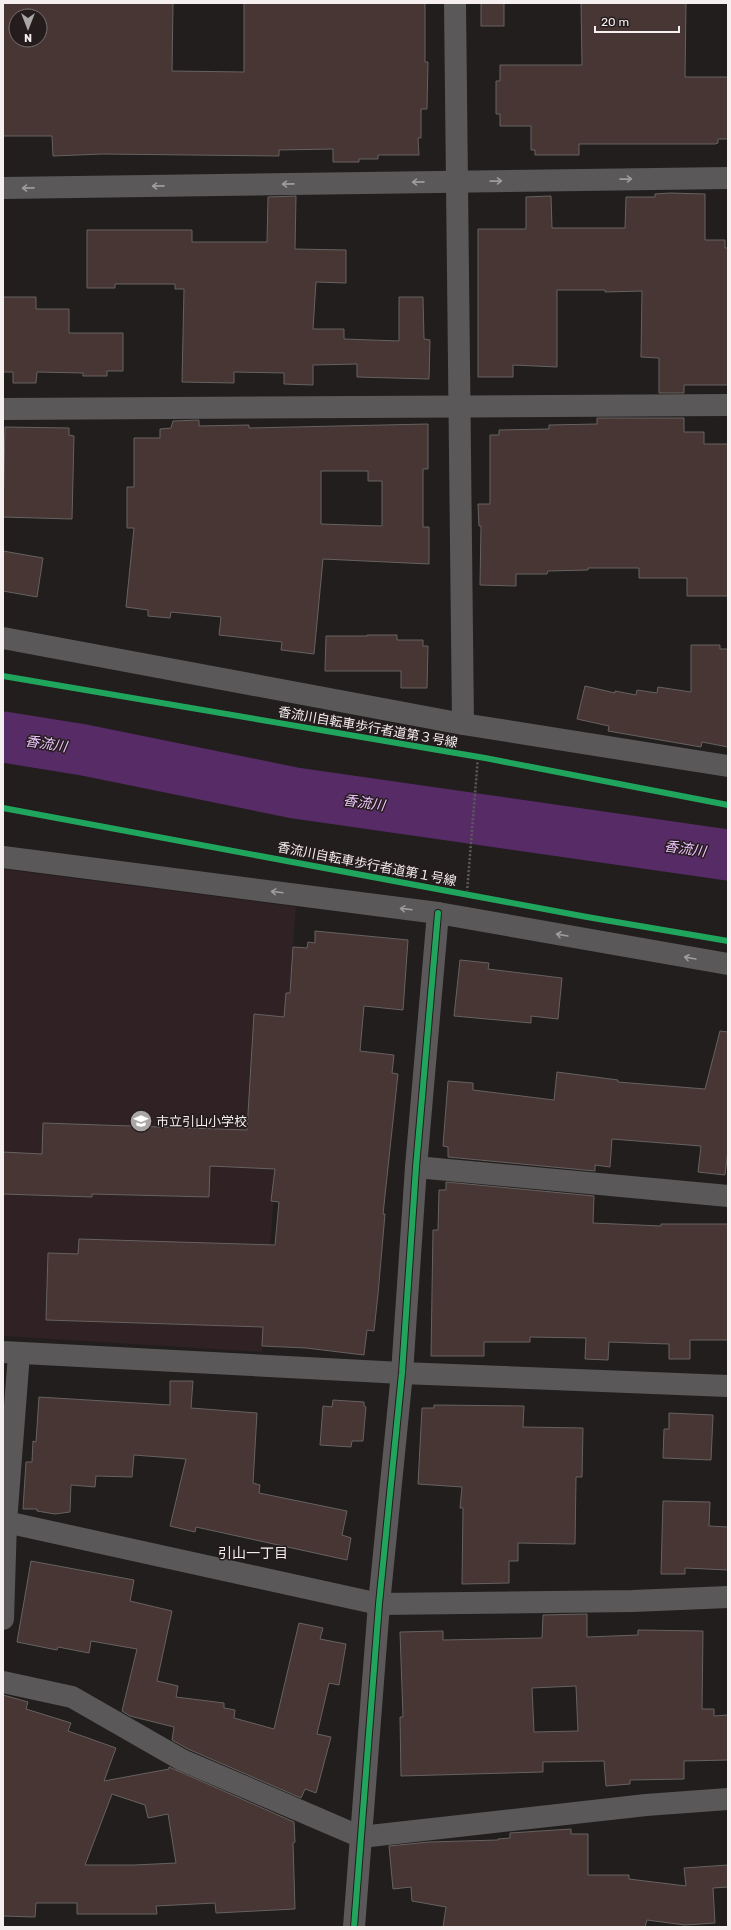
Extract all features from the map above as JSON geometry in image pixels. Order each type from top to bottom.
[{"type":"street","points":[[455,3],[463,724]]},
{"type":"street","points":[[3,188],[728,178]]},
{"type":"street","points":[[3,409],[728,405]]},
{"type":"street","points":[[3,638],[463,724],[728,766]]},
{"type":"street","points":[[3,857],[438,913],[728,964]]},
{"type":"street","points":[[354,1927],[379,1604],[402,1373],[416,1167],[438,913]]},
{"type":"street","points":[[416,1167],[728,1196]]},
{"type":"street","points":[[3,1619],[11,1353],[402,1373],[728,1386]]},
{"type":"street","points":[[6,1522],[379,1604],[633,1601],[728,1597]]},
{"type":"street","points":[[3,1682],[72,1698],[182,1760],[361,1837],[646,1805],[728,1799]]},
{"type":"shaded area","name":"市立引山小学校","points":[[3,869],[296,907],[262,1352],[3,1336]]},
{"type":"building","points":[[3,3],[173,3],[172,71],[244,72],[244,3],[425,3],[425,62],[428,62],[427,109],[421,109],[421,138],[418,138],[419,155],[378,155],[378,159],[359,159],[359,162],[333,162],[333,149],[279,150],[279,156],[102,154],[53,156],[52,136],[3,136]]},
{"type":"building","points":[[481,3],[504,3],[504,26],[481,26]]},
{"type":"building","points":[[581,3],[686,3],[685,77],[728,77],[728,139],[718,139],[718,143],[715,144],[579,144],[579,155],[535,155],[535,150],[531,150],[531,126],[500,126],[500,114],[496,114],[496,81],[500,81],[500,65],[582,65]]},
{"type":"building","points":[[655,194],[705,194],[705,240],[725,240],[725,248],[728,248],[728,385],[684,385],[684,393],[659,393],[659,358],[641,357],[642,291],[605,292],[605,290],[557,290],[557,367],[513,365],[513,377],[478,377],[478,229],[526,229],[526,197],[551,196],[552,228],[625,228],[626,197],[655,197]]},
{"type":"building","points":[[296,196],[295,249],[346,250],[346,283],[316,282],[313,329],[344,329],[344,339],[399,341],[399,297],[423,297],[424,339],[430,340],[429,379],[357,377],[357,364],[313,365],[313,385],[284,384],[284,373],[234,372],[234,383],[182,382],[184,289],[175,289],[175,284],[115,284],[115,288],[87,288],[87,230],[192,230],[192,242],[267,242],[268,197]]},
{"type":"building","points":[[3,297],[36,297],[36,309],[69,309],[69,333],[123,333],[123,371],[107,371],[107,376],[83,376],[83,373],[37,372],[36,383],[13,383],[13,372],[3,372]]},
{"type":"building","points":[[597,418],[684,418],[684,432],[704,432],[704,444],[728,444],[728,596],[687,596],[687,578],[639,578],[639,568],[588,568],[588,570],[548,571],[547,574],[516,574],[516,586],[480,585],[481,526],[479,526],[478,504],[490,504],[490,435],[499,435],[499,430],[549,429],[549,425],[597,424]]},
{"type":"building","points":[[199,420],[199,426],[249,425],[249,428],[428,424],[428,469],[423,469],[423,527],[429,527],[429,564],[323,559],[314,654],[281,650],[282,642],[219,635],[221,617],[171,612],[170,618],[148,616],[148,610],[126,607],[134,528],[127,528],[127,487],[134,487],[134,438],[160,438],[160,429],[171,428],[173,421]],"holes":[[[321,471],[368,471],[368,481],[382,481],[382,526],[321,524]]]},
{"type":"building","points":[[5,427],[69,428],[69,435],[74,436],[72,519],[3,517]]},
{"type":"building","points":[[3,551],[43,558],[37,597],[3,591]]},
{"type":"building","points":[[397,635],[397,640],[423,640],[423,646],[428,646],[427,688],[401,688],[401,671],[325,671],[326,636]]},
{"type":"building","points":[[691,645],[720,645],[720,649],[728,649],[728,747],[702,742],[701,747],[608,731],[609,726],[577,719],[585,686],[615,693],[615,691],[636,695],[637,690],[657,693],[658,687],[691,692]]},
{"type":"building","points":[[315,931],[408,940],[403,1010],[364,1006],[360,1051],[394,1055],[392,1073],[398,1074],[383,1214],[385,1214],[374,1331],[367,1330],[364,1355],[306,1348],[262,1346],[263,1327],[46,1320],[48,1253],[78,1254],[79,1239],[275,1245],[279,1202],[271,1201],[275,1169],[210,1166],[209,1197],[92,1194],[92,1197],[3,1194],[3,1152],[42,1154],[43,1123],[247,1130],[254,1014],[284,1017],[286,993],[290,993],[293,947],[307,948],[308,942],[315,943]]},
{"type":"building","points":[[460,960],[489,963],[488,969],[562,978],[558,1019],[531,1016],[531,1023],[454,1016]]},
{"type":"building","points":[[720,1031],[728,1032],[728,1150],[725,1175],[698,1172],[701,1146],[612,1139],[610,1167],[595,1165],[595,1171],[448,1157],[448,1147],[443,1146],[448,1081],[473,1083],[473,1090],[554,1100],[557,1072],[618,1080],[618,1082],[705,1089]]},
{"type":"building","points":[[446,1182],[594,1196],[593,1223],[661,1226],[661,1224],[728,1224],[728,1340],[690,1340],[690,1359],[669,1359],[669,1344],[609,1342],[608,1360],[585,1359],[586,1338],[530,1337],[530,1342],[484,1342],[484,1356],[431,1356],[433,1230],[438,1230],[439,1190],[446,1190]]},
{"type":"building","points":[[170,1381],[193,1381],[191,1408],[257,1413],[253,1483],[260,1485],[259,1493],[347,1511],[342,1535],[351,1538],[347,1560],[196,1527],[195,1532],[170,1526],[186,1459],[134,1455],[132,1477],[96,1476],[95,1487],[71,1485],[70,1512],[55,1514],[37,1511],[37,1509],[23,1509],[26,1462],[32,1462],[33,1441],[36,1442],[39,1397],[170,1405]]},
{"type":"building","points":[[333,1400],[364,1402],[364,1406],[366,1407],[363,1441],[352,1441],[351,1447],[320,1445],[323,1406],[332,1407]]},
{"type":"building","points":[[434,1405],[524,1406],[523,1427],[583,1428],[582,1477],[576,1477],[575,1544],[518,1543],[518,1561],[509,1561],[509,1583],[462,1584],[463,1508],[460,1508],[462,1487],[418,1484],[422,1408],[434,1408]]},
{"type":"building","points":[[669,1413],[713,1415],[711,1460],[663,1458],[664,1429],[669,1429]]},
{"type":"building","points":[[663,1501],[710,1502],[709,1526],[728,1527],[728,1570],[685,1568],[685,1574],[661,1574]]},
{"type":"building","points":[[31,1561],[134,1580],[130,1601],[172,1611],[157,1681],[178,1686],[176,1697],[224,1703],[224,1708],[235,1710],[234,1718],[274,1729],[299,1623],[323,1628],[320,1639],[346,1644],[339,1685],[329,1683],[317,1734],[331,1737],[316,1793],[305,1789],[301,1798],[188,1749],[172,1740],[174,1727],[130,1716],[122,1711],[137,1649],[91,1641],[89,1653],[58,1647],[57,1650],[17,1642]]},
{"type":"building","points":[[587,1614],[587,1637],[638,1635],[638,1630],[703,1631],[702,1709],[714,1709],[714,1716],[728,1715],[728,1760],[684,1761],[684,1779],[630,1780],[630,1784],[606,1786],[604,1761],[543,1762],[543,1772],[401,1776],[400,1717],[403,1717],[400,1632],[443,1631],[443,1640],[542,1638],[543,1615]],"holes":[[[576,1686],[578,1731],[534,1732],[532,1688]]]},
{"type":"building","points":[[3,1695],[28,1702],[26,1709],[71,1723],[68,1731],[116,1748],[104,1781],[169,1769],[169,1767],[294,1822],[295,1842],[293,1843],[295,1909],[216,1913],[215,1903],[156,1906],[157,1914],[77,1914],[77,1903],[36,1903],[35,1917],[3,1916]],"holes":[[[112,1794],[145,1805],[148,1818],[168,1814],[176,1863],[85,1865]]]},
{"type":"building","points":[[571,1829],[571,1834],[588,1834],[588,1875],[629,1875],[629,1879],[686,1886],[684,1868],[728,1865],[728,1887],[713,1888],[715,1923],[685,1925],[647,1920],[645,1927],[443,1927],[446,1907],[412,1901],[411,1887],[393,1889],[389,1846],[429,1842],[498,1840],[510,1838],[510,1833]]},
{"type":"waterway","name":"香流川","points":[[3,737],[84,750],[295,793],[728,855]]},
{"type":"cycle path","name":"香流川自転車歩行者道第３号線","points":[[3,676],[485,758],[728,805]]},
{"type":"cycle path","name":"香流川自転車歩行者道第１号線","points":[[3,808],[587,917],[728,941]]},
{"type":"cycle path","points":[[354,1927],[379,1604],[402,1373],[416,1167],[438,913]]},
{"type":"place","name":"市立引山小学校","points":[[141,1121]]},
{"type":"district","name":"引山一丁目","points":[[253,1553]]}]
